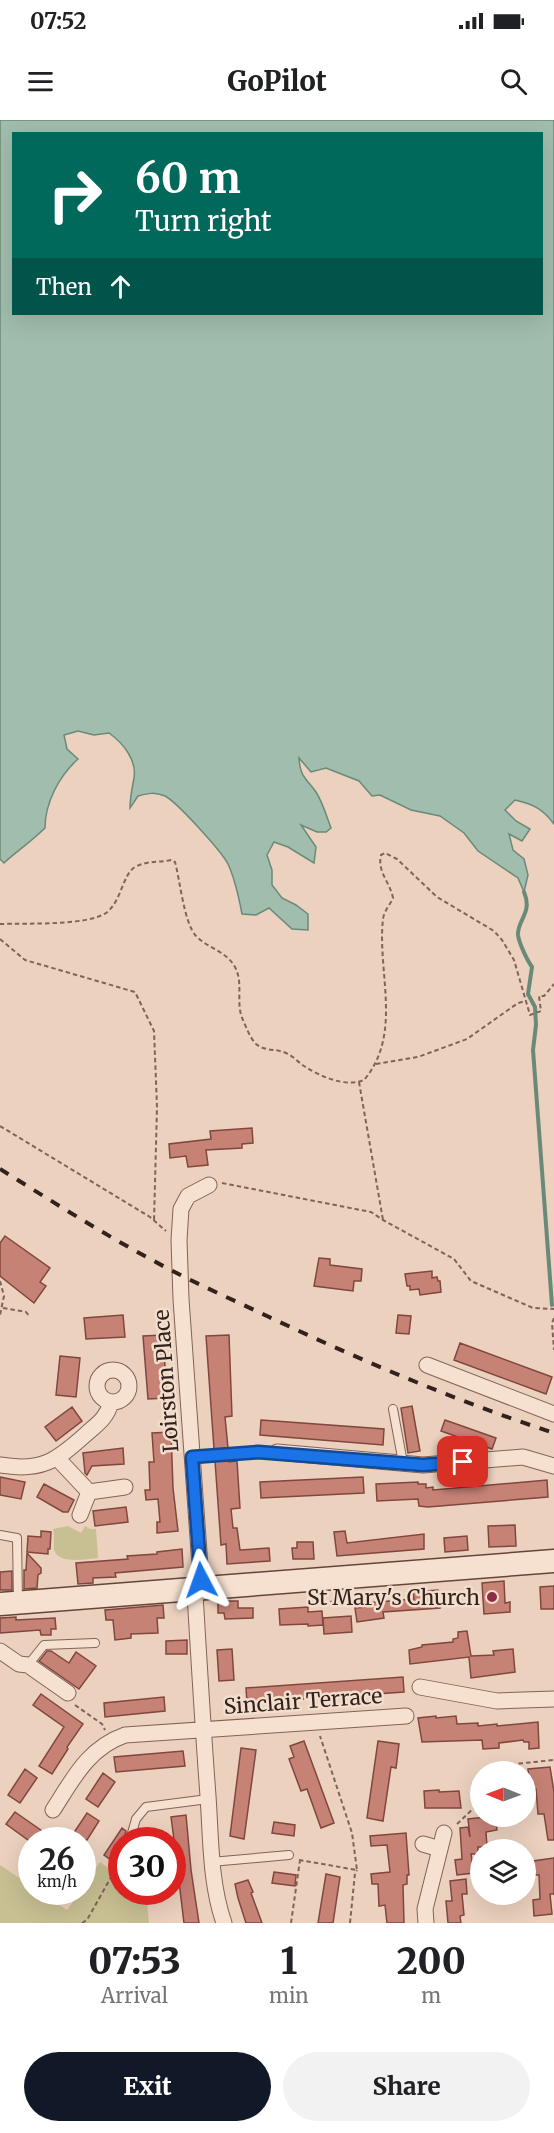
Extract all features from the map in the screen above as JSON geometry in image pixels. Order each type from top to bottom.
[{"type":"street","name":"Loirston Place","points":[[209,1185],[188,1196],[181,1209],[179,1242],[201,1580],[195,1594],[203,1729],[212,1862],[221,1919]]},
{"type":"street","points":[[427,1365],[554,1414]]},
{"type":"street","points":[[0,1465],[16,1468],[30,1467],[58,1459],[107,1416],[111,1403]]},
{"type":"street","points":[[277,1452],[423,1465],[523,1457],[554,1466]]},
{"type":"street","points":[[58,1459],[89,1492]]},
{"type":"street","points":[[89,1492],[125,1487]]},
{"type":"street","points":[[80,1515],[89,1492]]},
{"type":"street","points":[[9,1603],[554,1561]]},
{"type":"street","points":[[0,1651],[19,1664],[28,1665],[68,1693]]},
{"type":"street","points":[[420,1687],[497,1701],[554,1699]]},
{"type":"street","name":"Sinclair Terrace","points":[[110,1740],[125,1735],[406,1716]]},
{"type":"street","points":[[53,1810],[79,1771],[97,1749],[110,1740]]},
{"type":"street","points":[[426,1923],[425,1909],[444,1833]]},
{"type":"street","points":[[423,1844],[440,1850]]},
{"type":"lane","points":[[393,1409],[404,1462]]},
{"type":"lane","points":[[192,1457],[277,1452]]},
{"type":"lane","points":[[0,1535],[17,1538],[9,1603]]},
{"type":"lane","points":[[28,1665],[44,1645],[95,1643]]},
{"type":"lane","points":[[134,1827],[136,1819],[146,1807],[208,1799]]},
{"type":"lane","points":[[212,1862],[289,1855]]},
{"type":"path","points":[[0,924],[75,921],[105,914],[112,907],[122,891],[128,874],[134,868],[155,861],[171,860],[175,862],[194,934],[206,944],[226,954],[235,967],[240,988],[239,1011],[254,1042],[264,1050],[288,1053],[302,1065],[334,1081],[359,1082],[364,1080],[381,1052],[387,1002],[382,957],[383,916],[393,898],[380,868],[381,855],[385,853],[397,859],[437,897],[494,931],[514,960],[530,1015],[541,1011],[539,996],[544,996],[554,984]]},
{"type":"path","points":[[0,939],[25,960],[135,992],[154,1031],[157,1107],[154,1221]]},
{"type":"path","points":[[375,1064],[418,1057],[467,1039],[518,1003],[526,1001]]},
{"type":"path","points":[[359,1082],[383,1220]]},
{"type":"path","points":[[0,1126],[154,1221],[179,1242]]},
{"type":"path","points":[[209,1185],[217,1182],[371,1212],[454,1259],[471,1281],[533,1308],[554,1309]]},
{"type":"path","points":[[0,1281],[4,1296],[0,1315]]},
{"type":"path","points":[[2,1307],[26,1312],[30,1317]]},
{"type":"path","points":[[554,1318],[552,1323],[554,1350]]},
{"type":"path","points":[[68,1693],[65,1698],[102,1725],[110,1740]]},
{"type":"path","points":[[315,1722],[352,1833],[357,1870],[350,1923]]},
{"type":"path","points":[[536,1762],[554,1760]]},
{"type":"path","points":[[457,1824],[470,1812]]},
{"type":"path","points":[[289,1855],[300,1860],[357,1870]]},
{"type":"path","points":[[291,1923],[300,1860]]},
{"type":"path","points":[[82,1923],[87,1920],[108,1882]]},
{"type":"shaded area","points":[[0,120],[554,120],[554,824],[542,811],[515,800],[505,810],[516,821],[530,829],[522,841],[509,834],[513,850],[524,859],[528,875],[524,892],[518,878],[478,851],[464,833],[440,816],[411,810],[380,795],[372,796],[359,781],[326,768],[311,772],[299,758],[302,773],[323,805],[331,828],[326,832],[317,832],[301,825],[316,847],[314,863],[288,847],[274,842],[267,855],[272,870],[272,885],[282,898],[308,914],[308,930],[292,929],[269,908],[256,915],[242,914],[235,882],[228,864],[199,828],[165,796],[152,793],[138,796],[130,808],[134,771],[128,752],[109,733],[94,735],[78,731],[64,735],[67,749],[78,759],[54,790],[47,809],[45,828],[4,863],[0,859]]},
{"type":"shaded area","points":[[68,1526],[81,1533],[85,1526],[96,1529],[98,1558],[73,1560],[56,1554],[53,1529]]},
{"type":"shaded area","points":[[100,1862],[108,1868],[108,1905],[147,1905],[149,1923],[0,1923],[0,1865],[18,1877],[18,1905],[59,1905],[67,1910],[71,1905],[96,1905],[96,1868]]},
{"type":"building","points":[[252,1128],[253,1143],[242,1144],[242,1148],[206,1150],[208,1165],[188,1167],[186,1156],[170,1158],[169,1144],[211,1139],[210,1131]]},
{"type":"building","points":[[5,1236],[50,1268],[40,1282],[46,1286],[34,1303],[0,1276],[0,1243]]},
{"type":"building","points":[[319,1258],[330,1259],[330,1265],[362,1269],[361,1281],[354,1281],[353,1291],[314,1286]]},
{"type":"building","points":[[432,1271],[432,1278],[437,1277],[440,1281],[441,1292],[420,1295],[419,1289],[410,1290],[410,1286],[407,1286],[405,1274]]},
{"type":"building","points":[[123,1315],[125,1337],[86,1339],[84,1318]]},
{"type":"building","points":[[398,1315],[411,1316],[409,1334],[396,1333]]},
{"type":"building","points":[[163,1335],[167,1398],[148,1399],[143,1336]]},
{"type":"building","points":[[229,1335],[232,1416],[225,1417],[228,1448],[214,1449],[206,1336]]},
{"type":"building","points":[[460,1343],[552,1377],[546,1394],[454,1360]]},
{"type":"building","points":[[60,1356],[80,1358],[76,1397],[56,1395]]},
{"type":"building","points":[[412,1406],[420,1451],[408,1453],[401,1408]]},
{"type":"building","points":[[72,1407],[82,1421],[56,1441],[45,1427]]},
{"type":"building","points":[[261,1420],[384,1429],[383,1445],[260,1435]]},
{"type":"building","points":[[445,1420],[496,1438],[492,1449],[441,1431]]},
{"type":"building","points":[[171,1432],[173,1488],[178,1531],[157,1533],[157,1522],[160,1522],[158,1499],[146,1500],[145,1490],[150,1490],[149,1462],[154,1462],[152,1433]]},
{"type":"building","points":[[123,1448],[124,1464],[92,1466],[87,1475],[85,1473],[83,1453]]},
{"type":"building","points":[[229,1460],[229,1462],[237,1461],[240,1508],[231,1509],[233,1528],[237,1528],[240,1550],[269,1548],[270,1561],[227,1564],[226,1544],[221,1545],[215,1461]]},
{"type":"building","points":[[0,1477],[25,1482],[21,1499],[0,1495]]},
{"type":"building","points":[[363,1477],[364,1493],[261,1498],[260,1482]]},
{"type":"building","points":[[547,1480],[548,1497],[428,1507],[419,1506],[418,1499],[377,1501],[376,1484],[418,1482],[418,1484],[426,1484],[426,1488],[433,1487],[433,1490]]},
{"type":"building","points":[[44,1484],[74,1500],[68,1512],[63,1512],[37,1497]]},
{"type":"building","points":[[126,1507],[128,1522],[95,1526],[93,1511]]},
{"type":"building","points":[[515,1525],[516,1546],[489,1547],[488,1526]]},
{"type":"building","points":[[41,1531],[51,1532],[48,1554],[27,1552],[28,1536],[41,1537]]},
{"type":"building","points":[[345,1531],[347,1543],[424,1534],[424,1549],[337,1556],[334,1532]]},
{"type":"building","points":[[467,1536],[468,1550],[445,1552],[444,1538]]},
{"type":"building","points":[[297,1542],[313,1542],[314,1559],[293,1559],[292,1548],[297,1548]]},
{"type":"building","points":[[182,1549],[183,1567],[115,1573],[116,1577],[93,1578],[93,1583],[78,1584],[76,1563],[128,1559],[127,1556],[157,1554],[157,1552]]},
{"type":"building","points":[[27,1553],[41,1568],[37,1588],[24,1589]]},
{"type":"building","points":[[12,1571],[12,1590],[0,1590],[0,1572]]},
{"type":"building","name":"St Mary's Church","points":[[504,1581],[505,1603],[510,1602],[510,1612],[484,1614],[482,1583]]},
{"type":"building","points":[[554,1586],[554,1609],[541,1609],[540,1587]]},
{"type":"building","points":[[438,1590],[440,1608],[383,1612],[384,1618],[357,1622],[355,1608],[366,1607],[366,1603],[414,1599],[413,1592]]},
{"type":"building","points":[[218,1601],[238,1601],[238,1608],[253,1608],[253,1618],[225,1619],[224,1613],[218,1613]]},
{"type":"building","points":[[163,1605],[164,1618],[157,1618],[158,1633],[131,1634],[131,1638],[115,1640],[113,1620],[106,1620],[105,1610]]},
{"type":"building","points":[[308,1607],[308,1612],[322,1611],[323,1625],[280,1625],[279,1609]]},
{"type":"building","points":[[351,1616],[352,1632],[324,1634],[323,1618]]},
{"type":"building","points":[[16,1617],[16,1620],[55,1618],[56,1629],[51,1629],[51,1635],[41,1635],[40,1630],[0,1633],[0,1618]]},
{"type":"building","points":[[467,1631],[471,1656],[494,1655],[493,1651],[513,1649],[515,1672],[471,1678],[469,1657],[410,1664],[409,1650],[422,1647],[422,1645],[453,1642],[453,1639],[458,1638],[458,1632]]},
{"type":"building","points":[[187,1640],[187,1654],[166,1654],[166,1641]]},
{"type":"building","points":[[232,1649],[234,1680],[219,1681],[217,1650]]},
{"type":"building","points":[[47,1651],[51,1651],[69,1663],[76,1652],[96,1666],[79,1689],[39,1661]]},
{"type":"building","points":[[403,1677],[404,1692],[247,1703],[246,1688]]},
{"type":"building","points":[[41,1694],[83,1724],[52,1774],[39,1766],[64,1727],[33,1705]]},
{"type":"building","points":[[164,1697],[165,1711],[105,1717],[104,1703]]},
{"type":"building","points":[[436,1716],[436,1718],[456,1716],[457,1724],[478,1723],[478,1726],[538,1722],[539,1748],[529,1749],[529,1742],[523,1740],[499,1743],[499,1748],[483,1749],[482,1740],[422,1742],[418,1718]]},
{"type":"building","points":[[304,1741],[334,1823],[321,1828],[307,1789],[301,1791],[289,1759],[294,1757],[290,1746]]},
{"type":"building","points":[[378,1741],[399,1744],[396,1768],[391,1767],[383,1821],[367,1818]]},
{"type":"building","points":[[241,1748],[256,1750],[244,1839],[230,1836]]},
{"type":"building","points":[[183,1751],[185,1766],[116,1772],[114,1757]]},
{"type":"building","points":[[550,1767],[554,1792],[554,1840],[548,1840],[544,1814],[538,1814],[536,1768]]},
{"type":"building","points":[[25,1769],[37,1778],[20,1803],[8,1795]]},
{"type":"building","points":[[103,1773],[115,1782],[98,1807],[86,1799]]},
{"type":"building","points":[[439,1790],[439,1792],[459,1791],[461,1808],[425,1808],[424,1791]]},
{"type":"building","points":[[15,1812],[36,1827],[18,1827],[18,1833],[6,1824]]},
{"type":"building","points":[[87,1813],[99,1821],[95,1827],[78,1827]]},
{"type":"building","points":[[186,1815],[199,1923],[184,1923],[182,1905],[186,1905],[186,1827],[172,1827],[171,1817]]},
{"type":"building","points":[[468,1819],[470,1819],[470,1827],[497,1827],[497,1830],[486,1832],[486,1839],[470,1839],[470,1873],[457,1875],[455,1860],[462,1859],[460,1828],[468,1827],[470,1837]]},
{"type":"building","points":[[274,1822],[295,1825],[294,1836],[272,1833]]},
{"type":"building","points":[[406,1833],[409,1875],[407,1875],[407,1884],[403,1885],[404,1923],[387,1923],[385,1905],[379,1906],[378,1884],[372,1884],[371,1874],[390,1872],[387,1845],[371,1846],[370,1836]]},
{"type":"building","points":[[554,1858],[554,1894],[550,1894],[552,1914],[534,1916],[533,1905],[536,1905],[536,1900],[540,1899],[536,1861]]},
{"type":"building","points":[[274,1872],[296,1875],[295,1886],[272,1883]]},
{"type":"building","points":[[326,1874],[340,1877],[333,1923],[318,1923]]},
{"type":"building","points":[[466,1879],[467,1894],[462,1894],[464,1915],[460,1916],[461,1923],[448,1923],[446,1901],[452,1901],[450,1881]]},
{"type":"building","points":[[248,1880],[262,1923],[246,1923],[235,1884]]},
{"type":"waterway","points":[[524,892],[527,905],[518,935],[523,951],[532,967],[528,994],[535,1007],[536,1025],[533,1050],[552,1305]]},
{"type":"railway","points":[[0,1169],[113,1238],[166,1268],[210,1289],[409,1379],[554,1433]]},
{"type":"place","name":"St Mary's Church","points":[[492,1597]]},
{"type":"route","points":[[201,1580],[192,1457],[277,1452],[423,1465],[463,1462]]}]
